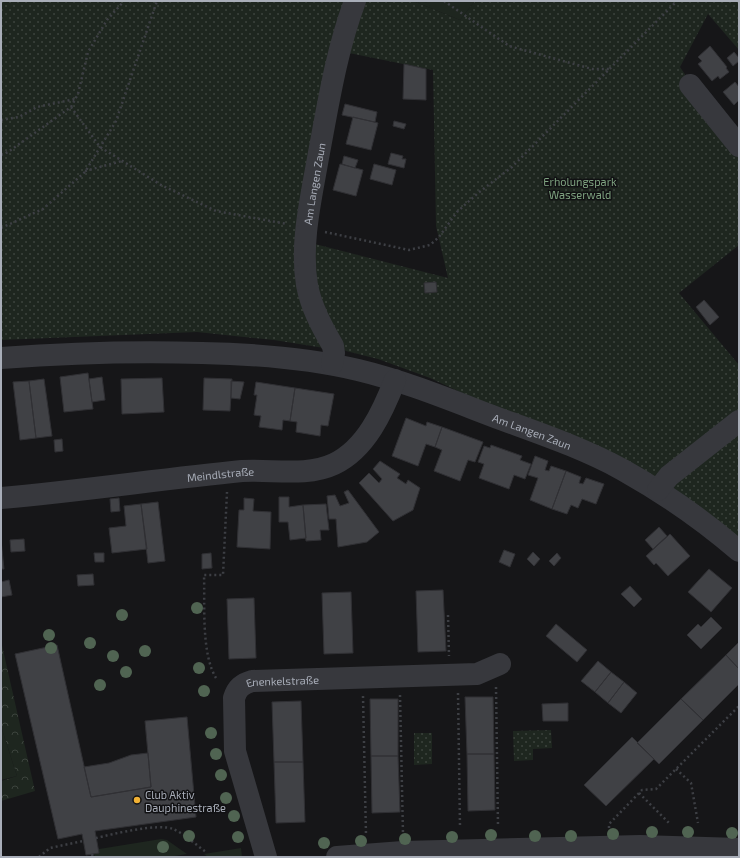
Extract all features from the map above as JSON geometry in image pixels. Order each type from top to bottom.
[{"type":"street","name":"Am Langen Zaun","points":[[332,364],[334,353],[333,346],[313,308],[307,285],[305,257],[307,227],[335,69],[345,30],[355,1]]},
{"type":"street","points":[[690,85],[739,146]]},
{"type":"street","name":"Am Langen Zaun","points":[[1,358],[120,352],[170,352],[260,356],[294,358],[332,364],[395,380],[581,449],[661,486],[702,522],[739,551]]},
{"type":"street","name":"Meindlstraße","points":[[1,498],[220,473],[322,468],[346,457],[358,446],[378,417],[395,380]]},
{"type":"street","points":[[661,486],[739,422]]},
{"type":"street","name":"Enenkelstraße","points":[[266,857],[235,751],[234,698],[236,690],[243,684],[260,680],[498,674]]},
{"type":"street","points":[[337,857],[403,852],[609,847],[739,849]]},
{"type":"path","points":[[1,154],[8,152],[70,107],[78,94],[88,52],[107,20],[124,1]]},
{"type":"path","points":[[1,228],[43,209],[85,172],[116,121],[149,30],[157,1]]},
{"type":"path","points":[[444,1],[509,46],[592,69],[610,69]]},
{"type":"path","points":[[70,107],[100,147],[161,186],[216,212],[307,227],[344,238],[409,250],[430,245],[439,237],[457,212],[478,193],[512,167],[677,1]]},
{"type":"path","points":[[1,120],[19,117],[38,107],[76,98]]},
{"type":"path","points":[[85,172],[122,161]]},
{"type":"path","points":[[216,678],[208,652],[204,575],[223,575],[227,491]]},
{"type":"path","points":[[448,615],[449,659]]},
{"type":"path","points":[[498,674],[498,826]]},
{"type":"path","points":[[458,692],[460,827]]},
{"type":"path","points":[[400,694],[403,852]]},
{"type":"path","points":[[363,695],[366,854]]},
{"type":"path","points":[[609,847],[608,824],[642,790],[656,789],[739,706]]},
{"type":"path","points":[[676,769],[691,783],[698,824]]},
{"type":"path","points":[[639,793],[669,824]]},
{"type":"path","points":[[96,838],[133,831],[168,828],[175,830],[206,852]]},
{"type":"path","points":[[39,857],[50,848],[83,840]]},
{"type":"green space","points":[[1,1],[348,1],[306,205],[324,348],[274,340],[197,332],[1,340]]},
{"type":"green space","name":"Erholungspark Wasserwald","points":[[362,1],[413,1],[460,20],[475,1],[739,1],[739,50],[708,14],[680,67],[739,155],[739,245],[679,293],[739,365],[739,416],[653,482],[430,378],[378,359],[346,351],[339,347],[321,315],[311,243],[448,278],[436,226],[433,70],[344,52]]},
{"type":"green space","points":[[413,1],[475,1],[460,20]]},
{"type":"green space","points":[[739,431],[739,540],[673,488],[686,469]]},
{"type":"green space","points":[[1,641],[35,791],[1,801],[1,781],[17,776],[1,726]]},
{"type":"green space","points":[[1,726],[17,776],[1,780]]},
{"type":"green space","points":[[551,730],[552,748],[533,749],[533,760],[514,761],[513,731]]},
{"type":"green space","points":[[414,733],[432,733],[432,764],[414,765]]},
{"type":"green space","points":[[161,839],[167,840],[187,854],[169,857],[95,857],[93,850]]},
{"type":"green space","points":[[241,848],[242,857],[208,857],[204,854]]},
{"type":"building","points":[[710,46],[727,67],[726,68],[729,72],[720,79],[718,76],[712,81],[698,64],[702,61],[698,57]]},
{"type":"building","points":[[734,52],[739,58],[739,61],[733,66],[727,58]]},
{"type":"building","points":[[404,64],[426,69],[426,100],[403,99]]},
{"type":"building","points":[[735,82],[739,87],[739,100],[734,105],[723,92]]},
{"type":"building","points":[[345,104],[377,112],[375,122],[342,115]]},
{"type":"building","points":[[353,117],[378,123],[371,150],[346,144]]},
{"type":"building","points":[[394,121],[406,124],[404,129],[393,126]]},
{"type":"building","points":[[391,153],[403,156],[402,159],[406,159],[404,168],[388,164]]},
{"type":"building","points":[[344,156],[358,160],[355,168],[342,164]]},
{"type":"building","points":[[340,164],[363,170],[356,196],[333,190]]},
{"type":"building","points":[[374,164],[396,170],[392,185],[370,179]]},
{"type":"building","points":[[436,282],[437,292],[425,293],[424,283]]},
{"type":"building","points":[[704,300],[719,317],[710,325],[696,307]]},
{"type":"building","points":[[88,373],[93,409],[64,412],[60,377]]},
{"type":"building","points":[[102,377],[105,400],[92,402],[89,379]]},
{"type":"building","points":[[162,378],[164,412],[122,414],[121,379]]},
{"type":"building","points":[[204,378],[232,379],[230,411],[203,410]]},
{"type":"building","points":[[44,379],[52,436],[36,438],[29,381]]},
{"type":"building","points":[[29,381],[36,438],[20,440],[13,382]]},
{"type":"building","points":[[231,381],[244,382],[240,399],[231,398]]},
{"type":"building","points":[[256,382],[295,388],[290,421],[283,420],[282,430],[259,427],[261,416],[254,415],[257,395],[254,395]]},
{"type":"building","points":[[295,388],[334,394],[328,426],[321,425],[320,436],[296,432],[297,422],[290,421]]},
{"type":"building","points":[[406,418],[426,426],[427,422],[442,427],[435,447],[426,444],[418,466],[392,456]]},
{"type":"building","points":[[442,427],[483,442],[475,462],[468,460],[460,481],[434,471],[442,450],[435,447]]},
{"type":"building","points":[[62,439],[63,451],[55,452],[54,440]]},
{"type":"building","points":[[491,445],[522,456],[520,460],[531,464],[525,479],[514,475],[509,489],[479,478],[484,464],[478,462],[484,446],[490,448]]},
{"type":"building","points":[[535,456],[548,461],[545,470],[549,471],[551,466],[566,471],[552,509],[530,500],[538,478],[528,475]]},
{"type":"building","points":[[380,461],[400,474],[397,478],[406,484],[408,480],[420,488],[413,510],[393,521],[359,483],[369,473],[379,483],[382,479],[373,469]]},
{"type":"building","points":[[566,471],[581,477],[579,483],[583,484],[586,478],[604,484],[596,504],[582,499],[578,508],[571,505],[567,514],[552,509]]},
{"type":"building","points":[[348,490],[379,532],[367,542],[338,547],[336,519],[329,519],[327,496],[335,495],[340,506],[349,503],[344,492]]},
{"type":"building","points":[[279,497],[289,497],[289,507],[303,505],[306,538],[290,540],[288,522],[279,522]]},
{"type":"building","points":[[119,498],[120,511],[111,512],[110,499]]},
{"type":"building","points":[[244,498],[254,499],[253,511],[271,512],[270,549],[237,547],[239,510],[244,510]]},
{"type":"building","points":[[158,502],[165,561],[148,563],[141,504]]},
{"type":"building","points":[[141,504],[147,549],[112,553],[109,528],[126,526],[124,506]]},
{"type":"building","points":[[326,504],[329,530],[320,530],[321,540],[306,541],[303,505]]},
{"type":"building","points":[[659,527],[667,536],[653,549],[645,540]]},
{"type":"building","points":[[670,534],[690,556],[668,576],[656,563],[654,565],[646,556]]},
{"type":"building","points":[[24,539],[25,551],[11,552],[10,540]]},
{"type":"building","points":[[1,540],[4,569],[1,569]]},
{"type":"building","points":[[504,550],[515,554],[510,567],[499,562]]},
{"type":"building","points":[[533,552],[540,559],[534,566],[527,559]]},
{"type":"building","points":[[94,553],[104,553],[104,562],[95,562]]},
{"type":"building","points":[[211,553],[212,568],[202,569],[202,554]]},
{"type":"building","points":[[557,553],[561,558],[554,566],[549,561]]},
{"type":"building","points":[[709,569],[732,588],[711,612],[688,592]]},
{"type":"building","points":[[93,574],[94,585],[78,586],[77,575]]},
{"type":"building","points":[[9,580],[12,595],[1,597],[1,582]]},
{"type":"building","points":[[630,586],[642,599],[634,607],[621,594]]},
{"type":"building","points":[[443,590],[446,651],[418,652],[416,591]]},
{"type":"building","points":[[351,592],[353,653],[324,654],[322,593]]},
{"type":"building","points":[[254,598],[256,658],[229,659],[227,599]]},
{"type":"building","points":[[711,617],[722,628],[701,649],[687,635],[698,624],[701,627]]},
{"type":"building","points":[[556,624],[587,650],[577,662],[546,636]]},
{"type":"building","points":[[739,642],[739,669],[726,655]]},
{"type":"building","points":[[57,645],[91,797],[151,787],[145,721],[187,717],[196,817],[95,831],[99,853],[86,855],[82,834],[58,839],[15,654]]},
{"type":"building","points":[[726,655],[739,669],[739,684],[703,720],[681,699]]},
{"type":"building","points":[[598,661],[611,672],[595,692],[581,681]]},
{"type":"building","points":[[611,672],[624,682],[608,703],[595,692]]},
{"type":"building","points":[[624,682],[637,693],[621,713],[608,703]]},
{"type":"building","points":[[465,697],[493,697],[494,754],[467,754]]},
{"type":"building","points":[[370,699],[398,699],[398,756],[371,756]]},
{"type":"building","points":[[681,699],[703,720],[659,764],[637,743]]},
{"type":"building","points":[[301,701],[303,762],[274,762],[272,702]]},
{"type":"building","points":[[568,703],[568,721],[543,721],[542,704]]},
{"type":"building","points":[[632,737],[654,759],[606,806],[584,785]]},
{"type":"building","points":[[148,753],[151,787],[91,797],[84,767],[109,763],[131,755]]},
{"type":"building","points":[[467,754],[494,754],[495,810],[468,811]]},
{"type":"building","points":[[371,756],[398,756],[400,812],[372,813]]},
{"type":"building","points":[[274,762],[303,762],[305,822],[276,823]]},
{"type":"place","name":"Club Aktiv Dauphinestraße","points":[[137,800]]}]
